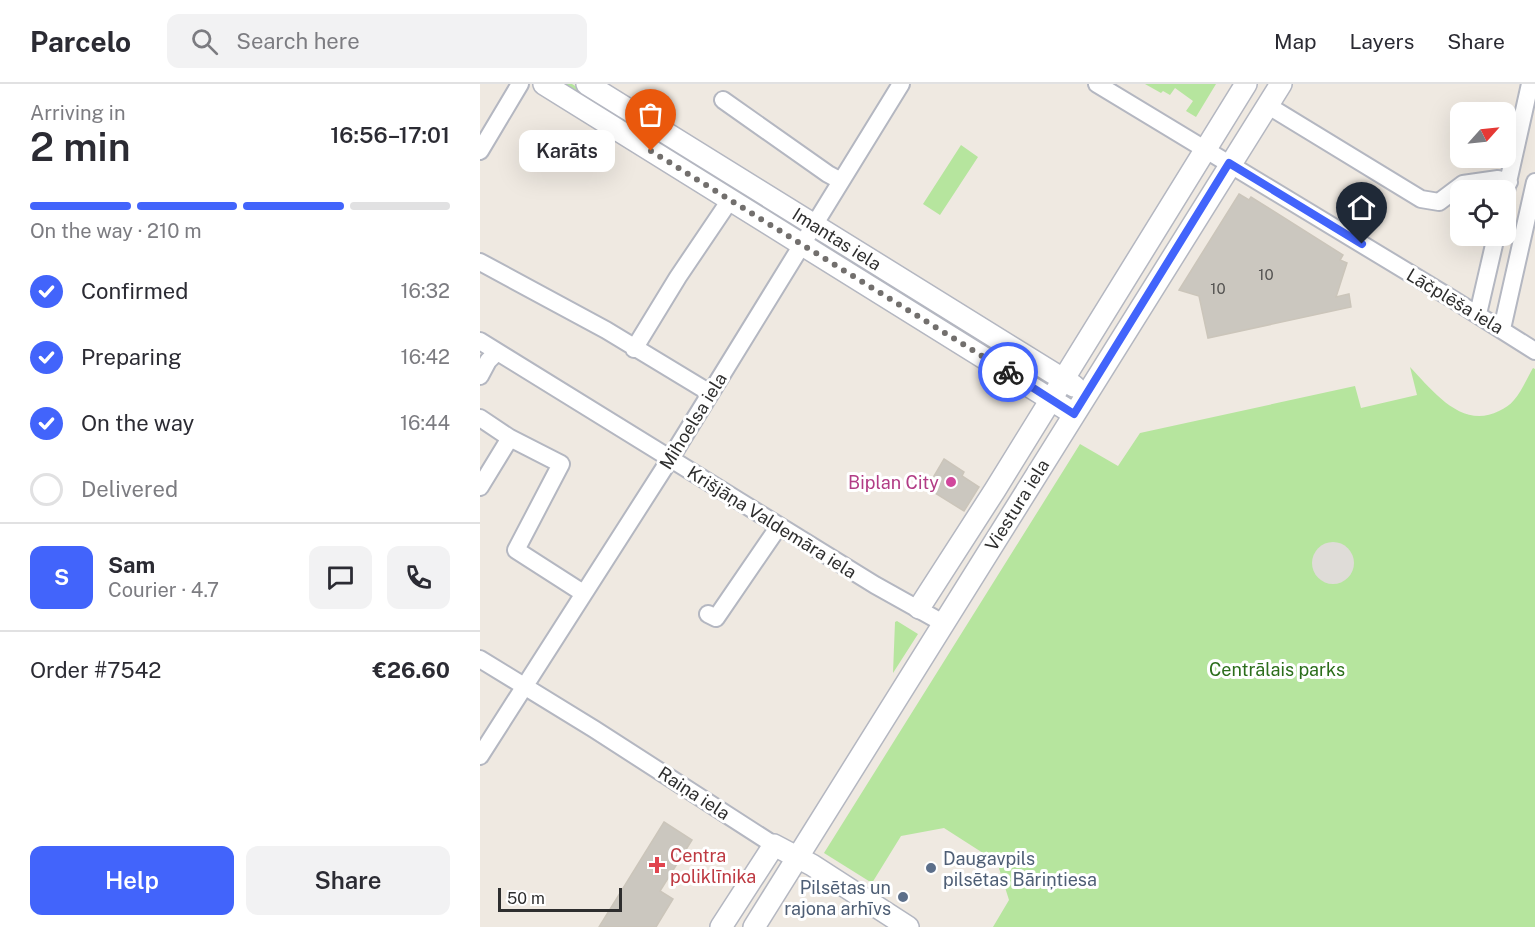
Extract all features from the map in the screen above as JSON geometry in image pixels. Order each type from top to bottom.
[{"type":"street","points":[[480,151],[485,133],[520,84]]},
{"type":"street","name":"Imantas iela","points":[[544,84],[1074,414]]},
{"type":"street","name":"Imantas iela","points":[[587,84],[1087,394]]},
{"type":"street","name":"Mihoelsa iela","points":[[480,756],[670,459],[901,84]]},
{"type":"street","name":"Lāčplēša iela","points":[[1097,84],[1190,142],[1206,148],[1535,351]]},
{"type":"street","name":"Viestura iela","points":[[919,608],[1246,84]]},
{"type":"street","name":"Viestura iela","points":[[754,927],[1229,163],[1281,84]]},
{"type":"street","points":[[1509,180],[1530,84]]},
{"type":"street","points":[[723,100],[841,181]]},
{"type":"street","points":[[1268,105],[1421,199],[1439,202],[1450,194]]},
{"type":"street","points":[[1502,329],[1535,182]]},
{"type":"street","points":[[634,350],[678,277],[730,200]]},
{"type":"street","points":[[1478,314],[1494,246]]},
{"type":"street","points":[[480,262],[606,330],[634,350],[710,393]]},
{"type":"street","points":[[1489,270],[1513,279]]},
{"type":"street","name":"Krišjāņa Valdemāra iela","points":[[480,341],[875,585],[943,623]]},
{"type":"street","points":[[480,376],[488,361],[497,352]]},
{"type":"street","points":[[480,418],[510,438],[561,464],[516,550],[583,593]]},
{"type":"street","points":[[480,487],[510,438]]},
{"type":"street","points":[[708,614],[716,618],[779,526]]},
{"type":"street","name":"Raiņa iela","points":[[480,659],[632,752],[774,845],[798,857],[908,927]]},
{"type":"street","points":[[721,927],[774,845]]},
{"type":"green space","points":[[563,84],[572,84],[781,215],[778,220]]},
{"type":"green space","points":[[1145,84],[1216,84],[1196,117],[1186,111],[1193,101],[1175,88],[1170,95]]},
{"type":"green space","points":[[961,145],[978,157],[940,215],[923,204]]},
{"type":"green space","points":[[836,250],[1039,374],[1036,379],[834,254]]},
{"type":"green space","name":"Centrālais parks","points":[[1410,367],[1449,405],[1473,416],[1485,416],[1509,405],[1520,393],[1533,368],[1535,369],[1535,927],[993,927],[1009,900],[997,862],[944,828],[901,836],[872,883],[824,853],[1080,444],[1118,466],[1140,433],[1355,386],[1361,408],[1417,395]]},
{"type":"green space","points":[[897,621],[918,634],[893,673],[895,622]]},
{"type":"shaded area","points":[[1333,542],[1348,548],[1354,563],[1348,578],[1333,584],[1318,578],[1312,563],[1318,548]]},
{"type":"building","points":[[1239,194],[1249,200],[1251,197],[1343,255],[1340,260],[1347,263],[1336,297],[1349,294],[1351,307],[1208,338],[1199,296],[1179,290]]},
{"type":"building","name":"Biplan City","points":[[944,459],[964,472],[962,476],[979,487],[964,511],[927,488]]},
{"type":"building","name":"Centra poliklīnika","points":[[664,822],[692,840],[660,891],[673,899],[656,927],[599,927]]},
{"type":"way so far","points":[[651,151],[1008,372]]},
{"type":"place","name":"Karāts","points":[[651,151]]},
{"type":"place","name":"Biplan City","points":[[951,482]]},
{"type":"place","name":"Centra poliklīnika","points":[[657,865]]},
{"type":"place","name":"Daugavpils pilsētas Bāriņtiesa","points":[[931,868]]},
{"type":"place","name":"Pilsētas un rajona arhīvs","points":[[903,897]]},
{"type":"route","points":[[1008,372],[1074,414],[1229,163],[1362,244]]}]
